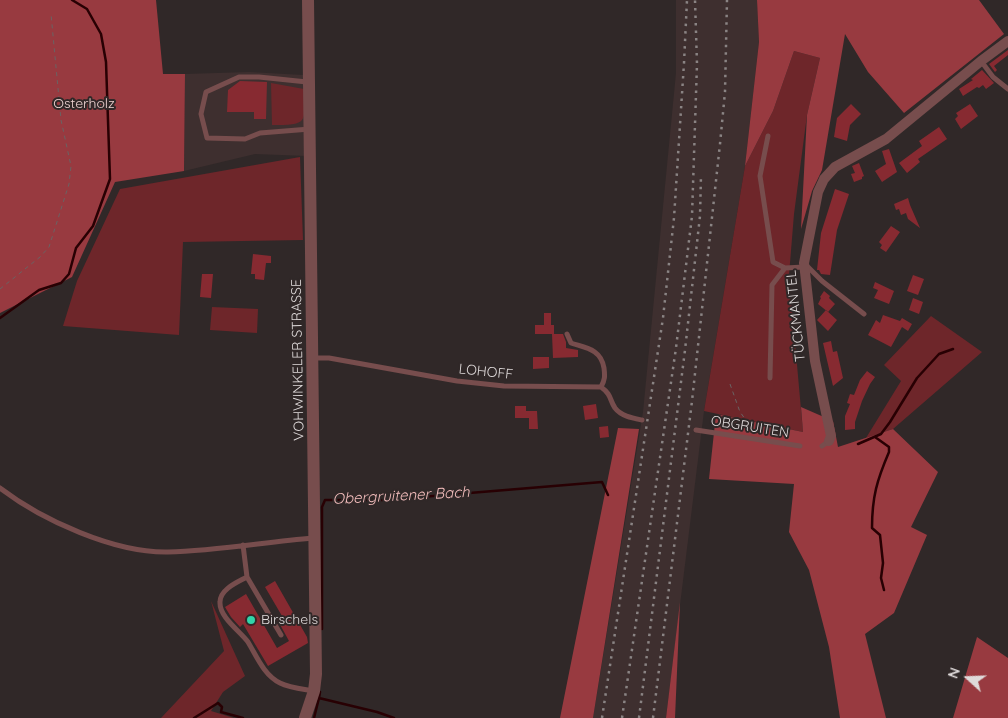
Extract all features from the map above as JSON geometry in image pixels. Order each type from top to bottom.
[{"type":"street","name":"VOHWINKELER STRASSE","points":[[305,718],[314,692],[316,674],[314,358],[308,0]]},
{"type":"street","name":"TÜCKMANTEL","points":[[826,444],[830,436],[815,361],[804,265],[818,192],[824,178],[835,167],[886,139],[1008,41]]},
{"type":"lane","points":[[981,61],[993,78],[1008,89]]},
{"type":"lane","points":[[310,82],[259,77],[239,78],[206,92],[201,114],[207,138],[245,139],[260,133],[310,129]]},
{"type":"lane","points":[[768,136],[760,176],[773,262],[785,268],[804,265],[864,314]]},
{"type":"lane","points":[[770,378],[772,285],[785,268]]},
{"type":"lane","points":[[567,334],[570,343],[593,350],[599,355],[603,362],[605,380],[602,387],[610,393],[616,408],[626,417],[642,420]]},
{"type":"lane","name":"LOHOFF","points":[[314,358],[330,358],[457,381],[504,386],[602,387]]},
{"type":"lane","name":"OBGRUITEN","points":[[696,430],[800,446]]},
{"type":"lane","points":[[0,488],[33,511],[58,523],[125,546],[150,551],[168,552],[316,537]]},
{"type":"lane","points":[[243,545],[247,577],[281,635]]},
{"type":"lane","points":[[247,577],[230,587],[222,595],[221,608],[232,627],[247,641],[256,658],[272,678],[281,684],[314,692]]},
{"type":"path","points":[[0,289],[40,257],[49,246],[69,184],[70,166],[61,120],[51,14]]},
{"type":"path","points":[[730,384],[740,412],[762,441]]},
{"type":"shaded area","points":[[676,0],[757,0],[759,42],[745,166],[704,411],[666,718],[593,718],[643,412],[676,73]]},
{"type":"shaded area","points":[[794,51],[820,58],[807,115],[794,214],[789,275],[803,432],[704,411],[745,166],[773,111]]},
{"type":"shaded area","points":[[249,72],[303,75],[307,156],[255,154],[184,171],[185,74]]},
{"type":"shaded area","points":[[271,83],[304,89],[305,109],[302,120],[292,124],[272,125]]},
{"type":"shaded area","points":[[300,157],[303,240],[183,242],[179,335],[63,326],[77,281],[120,189]]},
{"type":"shaded area","points":[[212,307],[258,309],[257,333],[210,330]]},
{"type":"shaded area","points":[[931,316],[982,352],[893,429],[866,438],[901,381],[884,365]]},
{"type":"shaded area","points":[[211,601],[245,676],[223,692],[211,711],[234,718],[161,718],[224,651]]},
{"type":"green space","name":"Osterholz","points":[[0,0],[156,0],[163,74],[185,74],[184,171],[115,182],[72,277],[0,313]]},
{"type":"green space","points":[[757,0],[979,0],[1004,34],[904,113],[868,72],[845,34],[822,170],[812,191],[801,229],[807,115],[820,58],[794,51],[773,111],[745,166],[759,42]]},
{"type":"green space","points":[[801,407],[833,421],[838,447],[893,429],[938,472],[911,527],[927,535],[894,613],[865,634],[886,718],[840,718],[829,647],[809,570],[789,532],[794,484],[709,479],[716,414],[803,432]]},
{"type":"green space","points":[[618,428],[639,429],[593,718],[560,718]]},
{"type":"green space","points":[[680,602],[675,718],[666,718]]},
{"type":"green space","points":[[977,637],[1008,658],[1008,718],[953,718]]},
{"type":"building","points":[[1008,50],[1008,55],[994,66],[997,70],[995,72],[989,64]]},
{"type":"building","points":[[982,70],[994,83],[986,89],[983,85],[979,88],[977,87],[963,96],[959,89],[973,80],[971,79]]},
{"type":"building","points":[[240,81],[267,82],[266,119],[254,119],[254,112],[227,112],[228,90]]},
{"type":"building","points":[[851,104],[861,114],[850,125],[847,141],[834,137],[837,118]]},
{"type":"building","points":[[970,104],[978,116],[961,129],[955,119],[958,116],[956,113]]},
{"type":"building","points":[[939,127],[947,139],[918,159],[920,162],[907,173],[899,163],[922,146],[919,141]]},
{"type":"building","points":[[889,149],[897,172],[882,182],[875,171],[886,164],[882,151]]},
{"type":"building","points":[[859,163],[864,176],[862,179],[854,182],[851,174],[855,173],[852,166]]},
{"type":"building","points":[[835,189],[849,194],[837,230],[830,275],[821,274],[817,270],[821,233]]},
{"type":"building","points":[[908,198],[920,228],[908,219],[906,213],[901,215],[899,209],[896,210],[894,204]]},
{"type":"building","points":[[891,226],[900,232],[886,252],[880,248],[882,245],[879,242]]},
{"type":"building","points":[[253,254],[271,256],[271,263],[266,263],[264,280],[255,279],[255,274],[251,274]]},
{"type":"building","points":[[202,274],[213,274],[211,298],[200,297]]},
{"type":"building","points":[[913,275],[924,279],[918,295],[907,291]]},
{"type":"building","points":[[875,282],[894,291],[889,304],[874,298],[878,290],[873,288]]},
{"type":"building","points":[[824,291],[835,304],[828,312],[818,304]]},
{"type":"building","points":[[913,298],[923,302],[919,314],[909,310]]},
{"type":"building","points":[[826,310],[837,320],[828,331],[817,320]]},
{"type":"building","points":[[544,313],[551,313],[551,325],[554,325],[554,334],[535,334],[535,325],[544,325]]},
{"type":"building","points":[[883,315],[900,321],[902,318],[912,324],[908,331],[902,327],[891,347],[868,335],[876,320],[880,323]]},
{"type":"building","points":[[552,334],[563,334],[566,348],[578,350],[578,357],[553,358]]},
{"type":"building","points":[[831,341],[833,352],[837,351],[843,378],[833,386],[823,343]]},
{"type":"building","points":[[533,357],[549,357],[549,368],[533,369]]},
{"type":"building","points":[[867,371],[875,377],[862,401],[855,422],[855,429],[845,430],[845,416],[850,404],[847,403],[850,394],[854,395],[860,380]]},
{"type":"building","points":[[596,404],[598,418],[585,420],[583,406]]},
{"type":"building","points":[[515,406],[526,406],[526,411],[537,411],[538,429],[529,429],[529,418],[515,418]]},
{"type":"building","points":[[608,426],[609,437],[600,438],[599,427]]},
{"type":"building","name":"Birschels","points":[[275,581],[307,637],[308,643],[268,666],[243,624],[240,627],[225,607],[246,594],[277,648],[289,641],[277,619],[282,616],[265,587]]},
{"type":"waterway","points":[[0,318],[39,290],[61,283],[69,274],[76,248],[93,226],[110,179],[106,62],[101,34],[87,9],[72,0]]},
{"type":"waterway","name":"Obergruitener Bach","points":[[858,444],[881,434],[917,378],[939,354],[953,349]]},
{"type":"waterway","points":[[875,437],[889,447],[876,489],[872,517],[872,528],[880,535],[883,563],[881,578],[884,590]]},
{"type":"waterway","name":"Obergruitener Bach","points":[[322,629],[322,507],[325,500],[385,500],[602,482],[608,495]]},
{"type":"waterway","name":"Obergruitener Bach","points":[[319,698],[320,692]]},
{"type":"waterway","points":[[314,718],[319,698],[394,718]]},
{"type":"waterway","points":[[194,718],[218,703],[222,707],[221,712],[243,718]]},
{"type":"railway","points":[[602,718],[663,318],[674,218],[687,0]]},
{"type":"railway","points":[[622,718],[676,348],[692,216],[697,64],[695,0]]},
{"type":"railway","points":[[653,718],[692,401],[720,144],[725,92],[727,0]]},
{"type":"railway","points":[[639,718],[685,350],[700,216],[701,175]]},
{"type":"place","name":"Birschels","points":[[251,620]]}]
